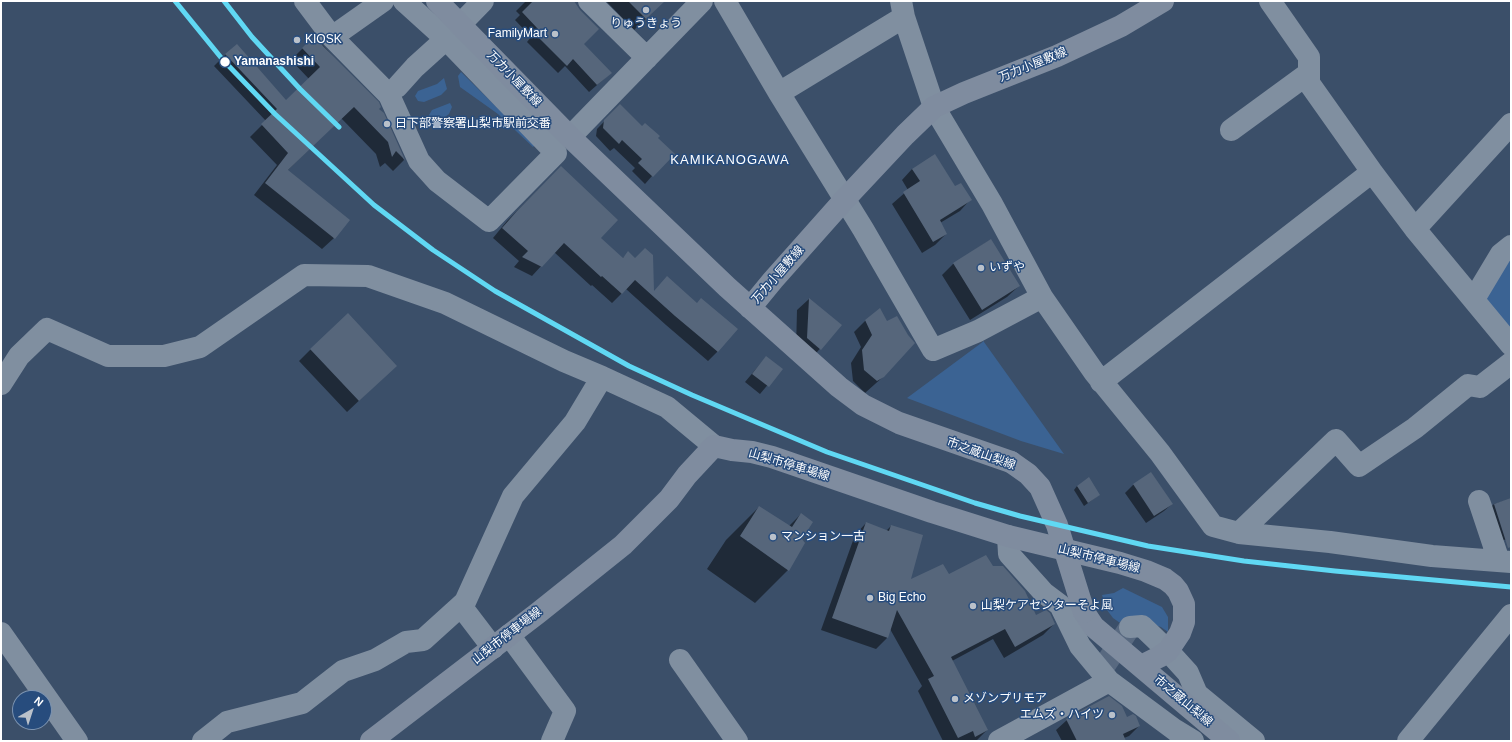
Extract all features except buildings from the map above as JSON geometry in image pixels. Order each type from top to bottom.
[{"type":"main road","name":"万力小屋敷線","points":[[437,1],[453,32],[570,137],[750,308],[845,199],[905,135],[934,107],[964,92],[1057,56],[1121,26],[1163,1]]},
{"type":"main road","name":"市之蔵山梨線","points":[[750,308],[839,386],[863,405],[899,423],[1011,462],[1028,474],[1040,487],[1057,525],[1084,612],[1094,626],[1229,741]]},
{"type":"main road","name":"山梨市停車場線","points":[[371,741],[623,545],[669,499],[714,446],[772,457],[932,512],[1008,536],[1146,571],[1165,579],[1173,584],[1184,604],[1185,614],[1180,633],[1168,650],[1159,658],[1141,666]]},
{"type":"street","points":[[305,1],[332,37],[389,94],[419,161],[437,181],[489,221],[556,153],[453,32],[404,1]]},
{"type":"street","points":[[332,37],[383,1]]},
{"type":"street","points":[[397,87],[415,67],[453,32],[483,1]]},
{"type":"street","points":[[589,1],[647,58]]},
{"type":"street","points":[[570,137],[702,1]]},
{"type":"street","points":[[725,1],[779,93],[845,199],[933,350],[978,330],[1042,297]]},
{"type":"street","points":[[1270,1],[1309,57],[1309,83],[1372,172],[1415,229],[1511,345]]},
{"type":"street","points":[[779,93],[902,9],[934,107],[992,204],[1042,297],[1101,382],[1160,453],[1213,526],[1238,533],[1330,542],[1432,556],[1505,561],[1479,501]]},
{"type":"street","points":[[1232,130],[1309,73]]},
{"type":"street","points":[[1415,229],[1511,124]]},
{"type":"street","points":[[1101,382],[1372,172]]},
{"type":"street","points":[[1474,299],[1501,254],[1511,246]]},
{"type":"street","points":[[1,384],[19,356],[46,329],[108,356],[164,356],[200,347],[304,275],[368,276],[445,303],[564,361],[602,376],[667,407],[714,446]]},
{"type":"street","points":[[1238,533],[1336,440],[1358,466],[1415,428],[1468,385],[1480,387],[1511,363]]},
{"type":"street","points":[[203,741],[227,722],[302,704],[343,671],[374,660],[406,642],[423,640],[461,606],[465,602],[513,496],[575,422],[602,376]]},
{"type":"street","points":[[1008,536],[1009,554],[1044,593],[1060,605],[1080,646],[1109,681],[1175,730],[1193,741]]},
{"type":"street","points":[[461,606],[501,641],[565,711],[552,741]]},
{"type":"street","points":[[1408,741],[1511,615]]},
{"type":"street","points":[[1130,627],[1142,626],[1168,650],[1188,673],[1197,694],[1254,741]]},
{"type":"street","points":[[1,633],[77,741]]},
{"type":"street","points":[[680,660],[737,741]]},
{"type":"street","points":[[999,741],[1109,681]]},
{"type":"shaded area","points":[[461,72],[535,145],[533,147],[498,114],[460,87],[458,76]]},
{"type":"shaded area","points":[[444,78],[447,89],[441,95],[424,102],[418,101],[415,96],[418,91],[437,84]]},
{"type":"shaded area","points":[[450,103],[452,107],[449,114],[431,125],[428,122],[429,115],[432,110]]},
{"type":"shaded area","points":[[1511,246],[1511,345],[1474,299]]},
{"type":"shaded area","points":[[984,341],[1064,454],[1021,441],[907,398]]},
{"type":"shaded area","points":[[1123,588],[1162,607],[1168,617],[1168,632],[1161,627],[1133,619],[1123,625],[1113,618],[1107,610],[1102,595],[1114,593]]},
{"type":"tunnel","points":[[1101,671],[1130,627]]},
{"type":"transit line","points":[[175,1],[223,60],[275,114],[374,205],[433,250],[495,291],[629,366],[692,395],[827,452],[975,503],[1020,516],[1148,546],[1244,561],[1511,587]]},
{"type":"transit line","points":[[224,1],[252,37],[300,89],[339,127]]},
{"type":"place","name":"りゅうきょう","points":[[646,10]]},
{"type":"place","name":"FamilyMart","points":[[555,34]]},
{"type":"place","name":"KIOSK","points":[[297,40]]},
{"type":"place","name":"Yamanashishi","points":[[225,62]]},
{"type":"place","name":"日下部警察署山梨市駅前交番","points":[[387,124]]},
{"type":"place","name":"いずや","points":[[981,268]]},
{"type":"place","name":"マンション一古","points":[[773,537]]},
{"type":"place","name":"Big Echo","points":[[870,598]]},
{"type":"place","name":"山梨ケアセンターそよ風","points":[[973,606]]},
{"type":"place","name":"メゾンプリモア","points":[[955,699]]},
{"type":"place","name":"エムズ・ハイツ","points":[[1112,715]]},
{"type":"district","name":"KAMIKANOGAWA","points":[[730,160]]}]
